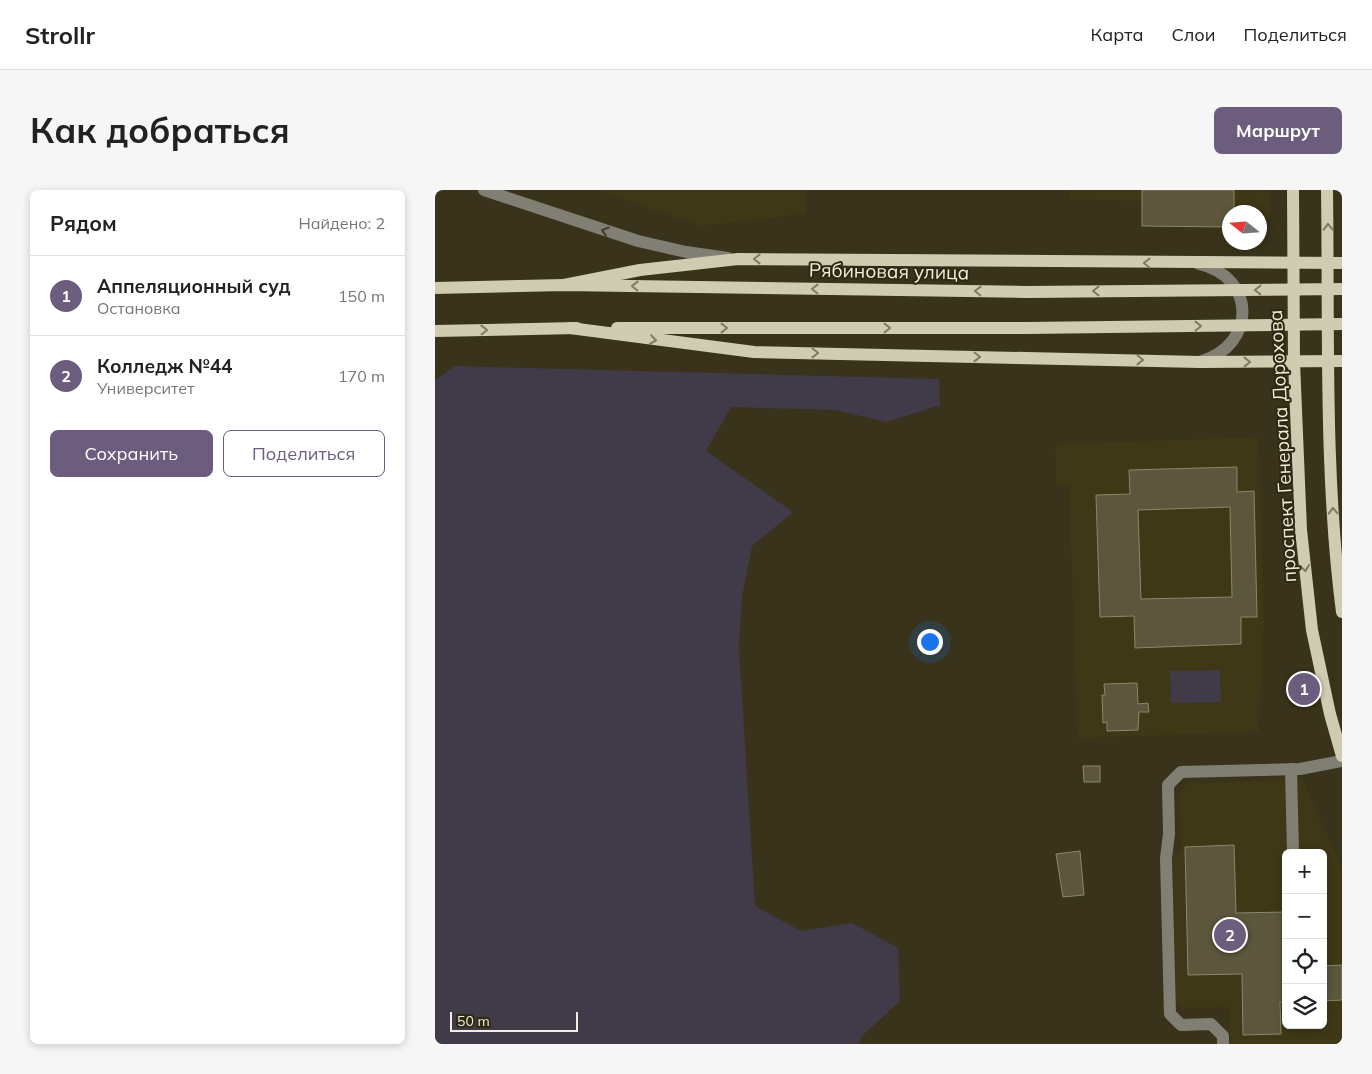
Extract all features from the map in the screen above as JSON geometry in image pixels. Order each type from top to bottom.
[{"type":"main road","name":"проспект Генерала Дорохова","points":[[1293,190],[1294,362],[1301,530],[1312,630],[1329,714],[1342,756]]},
{"type":"main road","points":[[1327,190],[1333,519],[1342,612]]},
{"type":"main road","points":[[564,285],[640,270],[737,259],[1196,264],[1342,263]]},
{"type":"main road","name":"Рябиновая улица","points":[[435,288],[564,285],[1027,292],[1342,289]]},
{"type":"main road","points":[[435,331],[570,328],[1027,328],[1342,324]]},
{"type":"main road","points":[[570,328],[754,352],[1200,362],[1342,362]]},
{"type":"street","points":[[484,190],[638,241],[686,252],[737,259]]},
{"type":"street","points":[[1196,264],[1214,268],[1229,278],[1239,293],[1243,311],[1240,329],[1231,345],[1217,356],[1200,362]]},
{"type":"street","points":[[1223,1044],[1223,1036],[1211,1024],[1181,1025],[1169,1014],[1166,858],[1169,834],[1168,785],[1181,772],[1291,769],[1342,761]]},
{"type":"street","points":[[1291,769],[1293,849]]},
{"type":"shaded area","points":[[595,190],[806,190],[806,214],[701,226]]},
{"type":"shaded area","points":[[1069,190],[1269,190],[1270,218],[1267,218],[1267,205],[1069,199]]},
{"type":"shaded area","points":[[455,366],[939,379],[940,405],[887,422],[835,410],[731,407],[706,451],[793,512],[752,546],[742,597],[739,648],[755,906],[801,931],[852,923],[898,948],[900,1001],[862,1036],[859,1044],[435,1044],[435,380]]},
{"type":"shaded area","points":[[1259,437],[1264,622],[1259,732],[1077,738],[1069,485],[1056,486],[1055,444]]},
{"type":"shaded area","points":[[1220,670],[1221,702],[1171,703],[1170,671]]},
{"type":"shaded area","points":[[1303,780],[1342,869],[1342,1044],[1230,1044],[1229,1007],[1183,1008],[1176,1002],[1173,854],[1181,854],[1179,792],[1188,783]]},
{"type":"building","points":[[1142,190],[1234,190],[1234,205],[1222,205],[1222,227],[1142,226]]},
{"type":"building","points":[[1237,467],[1237,492],[1254,491],[1257,617],[1241,617],[1241,644],[1135,648],[1134,616],[1100,617],[1096,495],[1130,494],[1129,470]],"holes":[[[1230,507],[1232,597],[1141,599],[1138,510]]]},
{"type":"building","points":[[1137,683],[1138,704],[1148,703],[1149,712],[1139,712],[1138,730],[1107,731],[1107,722],[1103,723],[1102,695],[1105,695],[1104,684]]},
{"type":"building","points":[[1083,766],[1100,766],[1100,782],[1084,782]]},
{"type":"building","points":[[1234,845],[1236,913],[1282,912],[1281,1034],[1243,1035],[1242,974],[1188,975],[1185,847]]},
{"type":"building","points":[[1080,851],[1084,895],[1063,897],[1056,854]]},
{"type":"building","points":[[1342,965],[1342,1000],[1327,1001],[1327,966]]},
{"type":"place","name":"Аппеляционный суд","points":[[1304,689]]},
{"type":"place","name":"Колледж №44","points":[[1230,935]]}]
